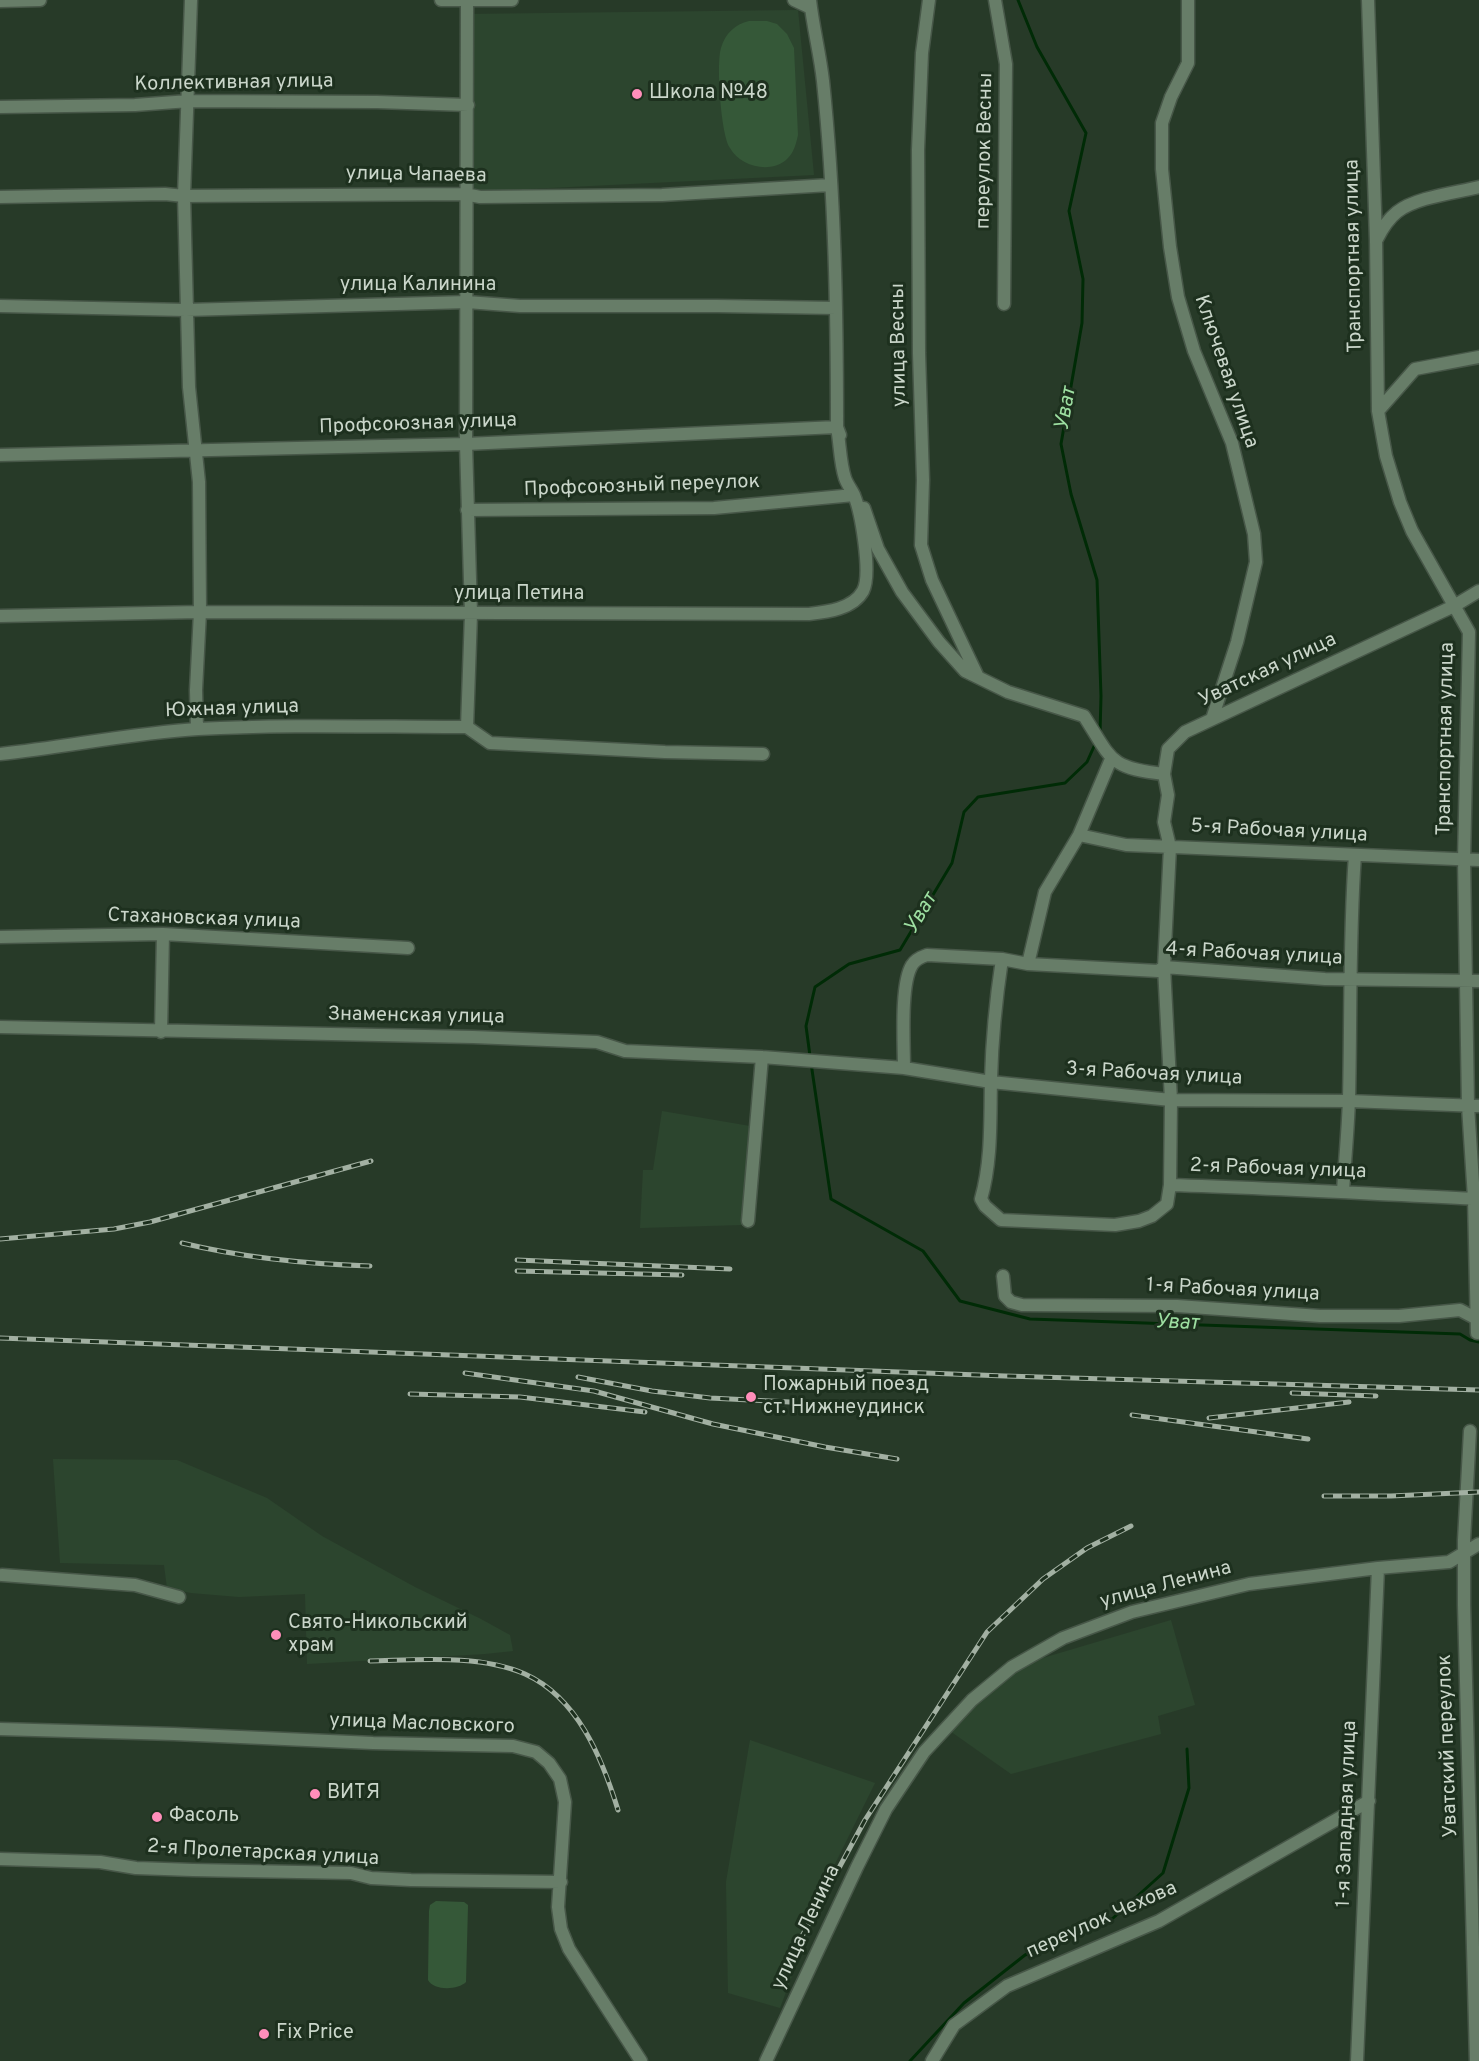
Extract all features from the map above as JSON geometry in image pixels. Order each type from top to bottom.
[{"type":"street","points":[[0,1],[40,0]]},
{"type":"street","points":[[192,0],[184,196],[189,387],[199,482],[200,612],[196,690],[197,729]]},
{"type":"street","points":[[441,0],[512,0]]},
{"type":"street","points":[[794,0],[811,4],[823,80],[836,308],[837,428],[878,549],[902,592],[939,642],[965,670],[1008,692],[1084,716],[1111,759],[1133,770],[1164,774]]},
{"type":"street","name":"улица Весны","points":[[929,0],[922,53],[918,150],[918,353],[923,480],[921,545],[932,580],[978,677]]},
{"type":"street","name":"переулок Весны","points":[[995,0],[1006,64],[1004,304]]},
{"type":"street","name":"Ключевая улица","points":[[1188,0],[1188,63],[1171,97],[1162,123],[1162,169],[1170,247],[1178,297],[1194,351],[1232,443],[1254,534],[1256,562],[1237,642],[1212,718]]},
{"type":"street","name":"Транспортная улица","points":[[1368,0],[1376,240],[1378,411],[1386,456],[1400,502],[1412,531],[1469,632],[1473,717],[1464,860],[1473,981],[1477,1333]]},
{"type":"street","points":[[467,1],[466,444],[471,614],[467,727],[490,743],[665,753],[763,754]]},
{"type":"street","name":"Коллективная улица","points":[[0,107],[135,105],[189,101],[468,105]]},
{"type":"street","name":"улица Чапаева","points":[[0,197],[165,194],[184,196],[465,194],[480,197],[662,195],[830,185]]},
{"type":"street","points":[[1376,240],[1385,224],[1398,211],[1420,201],[1479,187]]},
{"type":"street","name":"улица Калинина","points":[[0,306],[186,310],[467,302],[520,306],[836,308]]},
{"type":"street","points":[[1378,411],[1415,369],[1479,357]]},
{"type":"street","name":"Профсоюзная улица","points":[[0,455],[466,444],[837,428]]},
{"type":"street","name":"улица Петина","points":[[0,616],[200,612],[809,614],[845,607],[863,591],[866,578],[866,550],[854,495],[845,478],[837,428]]},
{"type":"street","name":"Профсоюзный переулок","points":[[467,510],[714,508],[854,495]]},
{"type":"street","name":"Уватская улица","points":[[1170,1185],[1171,1100],[1164,967],[1170,847],[1164,822],[1168,795],[1164,774],[1168,749],[1185,732],[1212,718],[1454,606],[1479,591]]},
{"type":"street","name":"Южная улица","points":[[0,754],[56,748],[115,736],[197,729],[280,726],[467,727]]},
{"type":"street","points":[[1028,964],[1046,892],[1079,835],[1111,759]]},
{"type":"street","name":"5-я Рабочая улица","points":[[1079,835],[1126,845],[1479,860]]},
{"type":"street","points":[[1343,1191],[1349,1101],[1350,912],[1355,855]]},
{"type":"street","points":[[161,1032],[164,934]]},
{"type":"street","name":"Стахановская улица","points":[[0,937],[164,934],[408,948]]},
{"type":"street","name":"4-я Рабочая улица","points":[[904,1068],[903,1018],[907,977],[912,964],[920,957],[927,955],[1002,959],[1028,964],[1158,970],[1164,967],[1349,979],[1473,981]]},
{"type":"street","points":[[991,1083],[994,1014],[1002,959]]},
{"type":"street","name":"Знаменская улица","points":[[0,1027],[473,1037],[597,1042],[625,1051],[829,1064]]},
{"type":"street","points":[[748,1221],[762,1058]]},
{"type":"street","name":"3-я Рабочая улица","points":[[829,1064],[904,1068],[991,1083],[1171,1100],[1349,1101],[1474,1106]]},
{"type":"street","name":"2-я Рабочая улица","points":[[991,1083],[992,1119],[986,1181],[981,1199],[985,1206],[1001,1220],[1115,1225],[1139,1221],[1152,1216],[1167,1204],[1170,1185],[1476,1198]]},
{"type":"street","name":"1-я Рабочая улица","points":[[1003,1276],[1005,1296],[1011,1302],[1022,1305],[1177,1306],[1320,1316],[1399,1316],[1461,1310],[1478,1319]]},
{"type":"street","name":"Уватский переулок","points":[[1470,1431],[1464,1552],[1476,2061]]},
{"type":"street","name":"улица Ленина","points":[[766,2061],[886,1809],[924,1752],[972,1700],[1012,1666],[1063,1638],[1132,1612],[1249,1584],[1449,1562],[1479,1544]]},
{"type":"street","name":"1-я Западная улица","points":[[1357,2061],[1378,1568]]},
{"type":"street","points":[[2,1575],[135,1585],[179,1597]]},
{"type":"street","name":"улица Масловского","points":[[0,1729],[513,1746],[536,1752],[560,1779],[565,1802],[558,1906],[561,1929],[569,1949],[641,2061]]},
{"type":"street","name":"переулок Чехова","points":[[932,2061],[954,2025],[1007,1986],[1159,1921],[1369,1801]]},
{"type":"street","name":"2-я Пролетарская улица","points":[[0,1859],[100,1862],[136,1868],[351,1873],[371,1878],[411,1880],[561,1882]]},
{"type":"shaded area","name":"Школа №48","points":[[798,10],[814,175],[468,192],[467,14]]},
{"type":"shaded area","points":[[749,21],[767,21],[777,24],[787,34],[794,48],[798,135],[789,157],[771,167],[755,166],[741,159],[730,148],[724,129],[720,99],[721,48],[731,30]]},
{"type":"shaded area","points":[[662,1111],[750,1126],[741,1225],[640,1228],[643,1170],[653,1170]]},
{"type":"shaded area","points":[[53,1459],[177,1460],[267,1498],[322,1536],[510,1635],[513,1651],[307,1664],[305,1594],[239,1597],[191,1593],[167,1588],[164,1565],[60,1563]]},
{"type":"shaded area","points":[[1171,1620],[1195,1705],[1158,1716],[1161,1734],[1011,1774],[950,1731],[994,1685],[1036,1660]]},
{"type":"shaded area","points":[[750,1740],[875,1783],[790,1955],[792,1976],[780,2008],[728,1993],[726,1882]]},
{"type":"shaded area","points":[[436,1901],[464,1902],[468,1905],[466,1982],[458,1987],[441,1988],[431,1984],[428,1980],[429,1911],[430,1905]]},
{"type":"waterway","name":"Уват","points":[[1018,0],[1037,47],[1086,133],[1069,211],[1083,279],[1082,323],[1061,444],[1071,494],[1097,580],[1100,734]]},
{"type":"waterway","name":"Уват","points":[[810,1056],[806,1026],[815,987],[849,964],[900,950],[952,863],[964,812],[978,797],[1065,783],[1087,762],[1096,742]]},
{"type":"waterway","name":"Уват","points":[[811,1063],[831,1199],[923,1251],[960,1301],[1030,1319],[1460,1334],[1479,1342]]},
{"type":"waterway","points":[[910,2061],[964,2003],[1025,1955],[1112,1919],[1163,1873],[1189,1788],[1187,1749]]},
{"type":"railway","points":[[0,1239],[114,1229],[150,1222],[371,1161]]},
{"type":"railway","points":[[182,1243],[229,1253],[275,1259],[370,1266]]},
{"type":"railway","points":[[517,1260],[730,1269]]},
{"type":"railway","points":[[517,1271],[682,1275]]},
{"type":"railway","points":[[0,1338],[1005,1376],[1479,1390]]},
{"type":"railway","points":[[465,1373],[594,1391],[713,1424],[897,1459]]},
{"type":"railway","points":[[578,1377],[652,1391],[710,1398],[790,1402]]},
{"type":"railway","points":[[1292,1393],[1376,1396]]},
{"type":"railway","points":[[410,1394],[520,1397],[645,1412]]},
{"type":"railway","points":[[1209,1418],[1349,1402]]},
{"type":"railway","points":[[1132,1415],[1308,1439]]},
{"type":"railway","points":[[1324,1496],[1479,1492]]},
{"type":"railway","points":[[801,1938],[865,1820],[987,1632],[1043,1579],[1087,1548],[1131,1526]]},
{"type":"railway","points":[[370,1661],[428,1659],[489,1663],[525,1674],[544,1685],[560,1698],[573,1714],[596,1750],[618,1810]]},
{"type":"place","name":"Школа №48","points":[[637,94]]},
{"type":"place","name":"Пожарный поезд ст. Нижнеудинск","points":[[751,1397]]},
{"type":"place","name":"Свято-Никольский храм","points":[[276,1635]]},
{"type":"place","name":"ВИТЯ","points":[[315,1794]]},
{"type":"place","name":"Фасоль","points":[[157,1817]]},
{"type":"place","name":"Fix Price","points":[[264,2034]]}]
